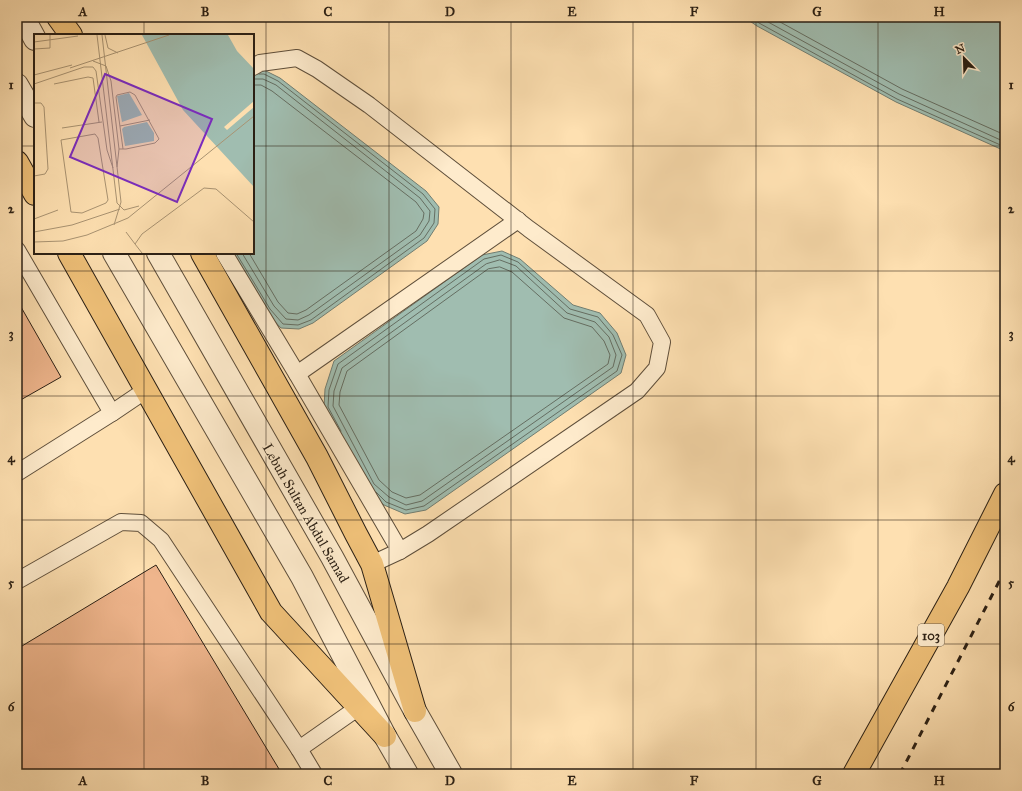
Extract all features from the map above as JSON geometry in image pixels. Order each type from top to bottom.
[{"type":"main road","points":[[58,17],[70,34]]},
{"type":"main road","points":[[17,162],[34,192]]},
{"type":"main road","points":[[70,254],[271,612],[385,736]]},
{"type":"main road","points":[[203,254],[317,457],[372,564],[415,711]]},
{"type":"main road","name":"103","points":[[854,774],[958,587],[1005,494]]},
{"type":"street","points":[[23,17],[34,37]]},
{"type":"street","points":[[17,85],[34,114]]},
{"type":"street","points":[[115,254],[302,577],[385,736],[407,774]]},
{"type":"street","name":"Lebuh Sultan Abdul Samad","points":[[159,254],[332,557],[415,711],[451,774]]},
{"type":"lane","points":[[254,66],[260,63],[297,58],[317,69],[369,105],[518,220],[647,315],[662,342],[657,368],[637,391],[428,534],[400,551],[372,564]]},
{"type":"lane","points":[[297,374],[518,220]]},
{"type":"lane","points":[[17,250],[112,413]]},
{"type":"lane","points":[[225,254],[297,374],[400,551]]},
{"type":"lane","points":[[17,473],[146,390]]},
{"type":"lane","points":[[17,581],[121,522],[141,523],[161,540],[314,774]]},
{"type":"lane","points":[[299,749],[359,707]]},
{"type":"water","points":[[744,17],[1005,17],[1005,151],[896,102],[757,26]]},
{"type":"water","points":[[254,70],[264,70],[280,78],[426,191],[439,207],[438,224],[427,241],[313,323],[299,329],[281,328],[266,312],[232,254],[254,254]]},
{"type":"water","points":[[502,251],[520,259],[573,305],[600,313],[617,333],[626,355],[621,373],[426,510],[405,514],[384,505],[367,490],[324,408],[325,389],[334,361],[482,255]]},
{"type":"building","points":[[17,300],[61,377],[17,402]]},
{"type":"building","points":[[156,565],[282,774],[17,774],[17,649]]},
{"type":"railway","points":[[900,774],[1005,570]]}]
